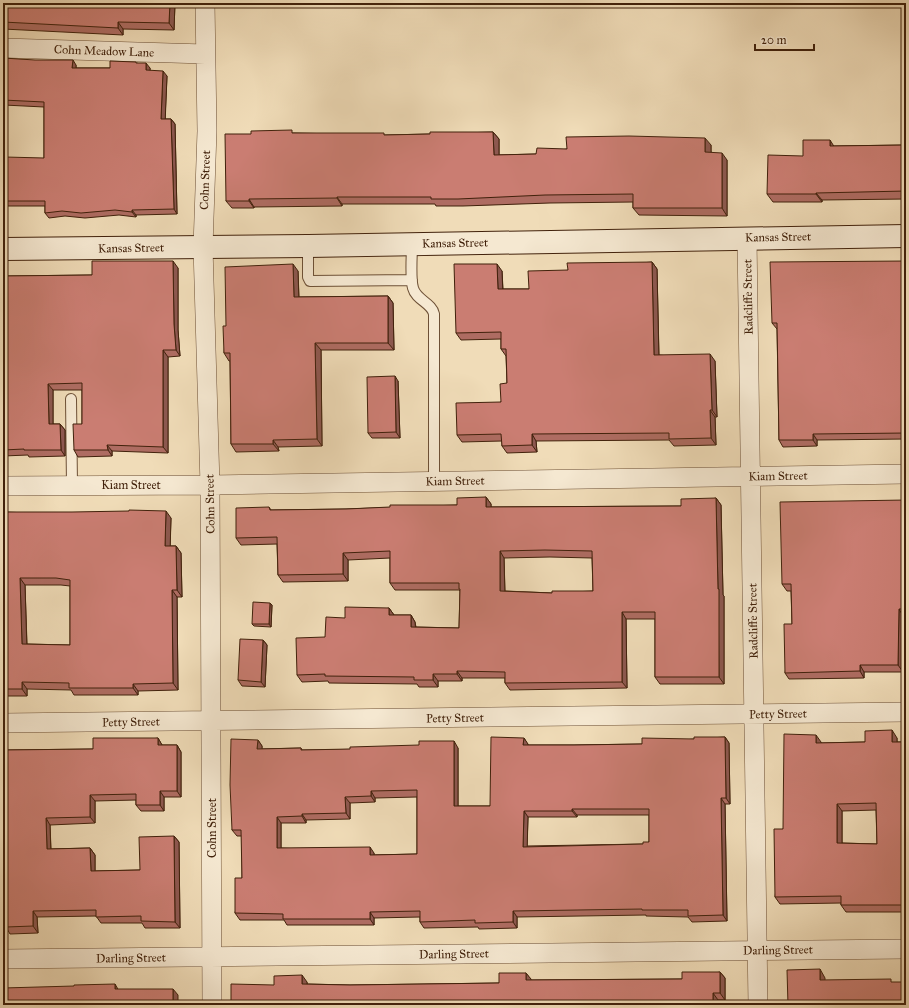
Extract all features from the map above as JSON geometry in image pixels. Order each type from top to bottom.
[{"type":"street","name":"Cohn Street","points":[[204,3],[207,131],[203,247],[210,485],[212,1005]]},
{"type":"street","name":"Cohn Meadow Lane","points":[[3,48],[204,54]]},
{"type":"street","name":"Kansas Street","points":[[3,249],[308,246],[906,236]]},
{"type":"street","name":"Radcliffe Street","points":[[747,238],[758,1005]]},
{"type":"street","name":"Kiam Street","points":[[3,486],[210,485],[906,474]]},
{"type":"street","name":"Petty Street","points":[[3,723],[906,712]]},
{"type":"street","name":"Darling Street","points":[[3,959],[906,949]]},
{"type":"lane","points":[[412,244],[413,288],[417,295],[433,310],[434,314],[434,481]]},
{"type":"lane","points":[[308,246],[308,277],[310,281],[412,280]]},
{"type":"lane","points":[[71,399],[72,486]]},
{"type":"building","points":[[3,3],[170,3],[169,23],[118,22],[118,28],[3,22]]},
{"type":"building","points":[[3,58],[73,60],[72,68],[110,68],[110,61],[136,62],[146,63],[146,70],[163,71],[161,119],[171,119],[174,209],[132,210],[132,212],[115,210],[81,213],[62,211],[45,213],[45,201],[4,201],[5,157],[44,158],[44,102],[3,100]]},
{"type":"building","points":[[292,130],[292,133],[384,133],[384,135],[430,134],[430,132],[493,132],[494,155],[536,154],[537,148],[567,149],[566,137],[629,136],[705,138],[705,152],[722,153],[722,208],[633,208],[633,194],[545,195],[458,199],[431,199],[431,197],[337,197],[226,201],[225,134],[251,134],[251,131]]},
{"type":"building","points":[[803,140],[830,140],[830,146],[906,145],[906,191],[767,194],[768,155],[803,156]]},
{"type":"building","points":[[92,261],[173,261],[176,350],[163,350],[163,447],[107,445],[108,450],[74,450],[73,424],[82,424],[82,383],[48,384],[49,424],[60,424],[61,450],[3,450],[3,276],[92,275]]},
{"type":"building","points":[[906,261],[906,433],[813,434],[813,440],[779,440],[777,323],[772,323],[770,262]]},
{"type":"building","points":[[652,262],[654,355],[710,354],[712,410],[710,410],[711,438],[669,439],[669,433],[532,434],[532,445],[502,446],[501,434],[457,435],[456,403],[501,402],[500,384],[507,383],[506,349],[501,349],[501,332],[456,333],[454,264],[497,264],[498,289],[529,289],[528,271],[568,270],[567,263]]},
{"type":"building","points":[[293,264],[294,297],[388,296],[388,343],[315,343],[317,439],[273,440],[273,444],[231,444],[230,353],[224,353],[223,326],[226,326],[225,267]]},
{"type":"building","points":[[395,376],[396,432],[368,433],[367,377]]},
{"type":"building","points":[[486,497],[486,507],[681,506],[681,499],[716,498],[719,589],[719,677],[655,677],[655,612],[622,612],[622,682],[505,683],[505,672],[457,671],[457,674],[433,674],[433,680],[414,680],[414,677],[325,676],[325,674],[297,675],[296,638],[325,637],[326,617],[345,618],[345,607],[389,608],[389,615],[411,615],[411,627],[459,628],[459,583],[390,583],[390,551],[343,553],[343,574],[278,575],[277,537],[236,538],[236,508],[269,507],[270,510],[346,509],[390,507],[390,505],[457,505],[457,498]],"holes":[[[500,551],[592,551],[593,591],[552,591],[552,593],[500,591]]]},
{"type":"building","points":[[906,500],[906,609],[899,609],[898,665],[860,665],[860,671],[785,673],[784,624],[792,624],[791,584],[782,584],[780,502]]},
{"type":"building","points":[[166,511],[165,546],[176,546],[177,590],[172,590],[173,683],[133,684],[133,688],[69,688],[69,683],[22,682],[22,689],[3,689],[3,512]],"holes":[[[20,578],[56,578],[70,580],[70,645],[22,644]]]},
{"type":"building","points":[[253,602],[270,603],[269,624],[252,624]]},
{"type":"building","points":[[240,639],[263,640],[261,682],[238,680]]},
{"type":"building","points":[[892,730],[892,742],[906,742],[906,905],[841,905],[841,896],[775,897],[774,829],[783,829],[784,734],[816,735],[816,743],[865,742],[865,731]],"holes":[[[876,803],[877,844],[837,843],[837,804]]]},
{"type":"building","points":[[491,737],[524,738],[523,745],[574,745],[642,744],[642,738],[694,739],[694,737],[725,737],[726,798],[721,798],[723,915],[688,916],[688,910],[642,909],[513,911],[513,922],[475,923],[475,920],[420,922],[420,911],[370,912],[370,919],[283,919],[283,914],[235,913],[235,878],[242,878],[241,830],[232,830],[230,785],[231,739],[258,740],[257,749],[301,748],[301,750],[419,745],[419,741],[454,741],[454,806],[490,806]],"holes":[[[417,790],[417,854],[370,855],[370,847],[277,848],[277,817],[302,816],[302,814],[346,813],[345,797],[371,796],[371,791]],[[572,809],[649,809],[649,842],[643,842],[643,844],[523,847],[524,811],[572,811]]]},
{"type":"building","points":[[93,738],[158,738],[158,745],[177,745],[177,791],[160,791],[160,805],[136,805],[136,794],[90,795],[90,817],[46,818],[47,849],[90,848],[91,871],[140,870],[139,837],[174,836],[175,922],[141,921],[141,916],[96,917],[96,910],[33,911],[33,926],[6,927],[6,917],[3,917],[3,750],[93,749]]},
{"type":"building","points":[[820,969],[820,980],[891,979],[891,982],[906,982],[906,1005],[788,1005],[787,970]]},
{"type":"building","points":[[682,972],[720,972],[720,993],[713,993],[713,1005],[231,1005],[231,984],[274,985],[274,976],[302,975],[302,984],[350,985],[499,983],[499,973],[526,973],[526,980],[682,979]]},
{"type":"building","points":[[115,984],[115,989],[173,989],[173,1005],[3,1005],[3,988]]}]
